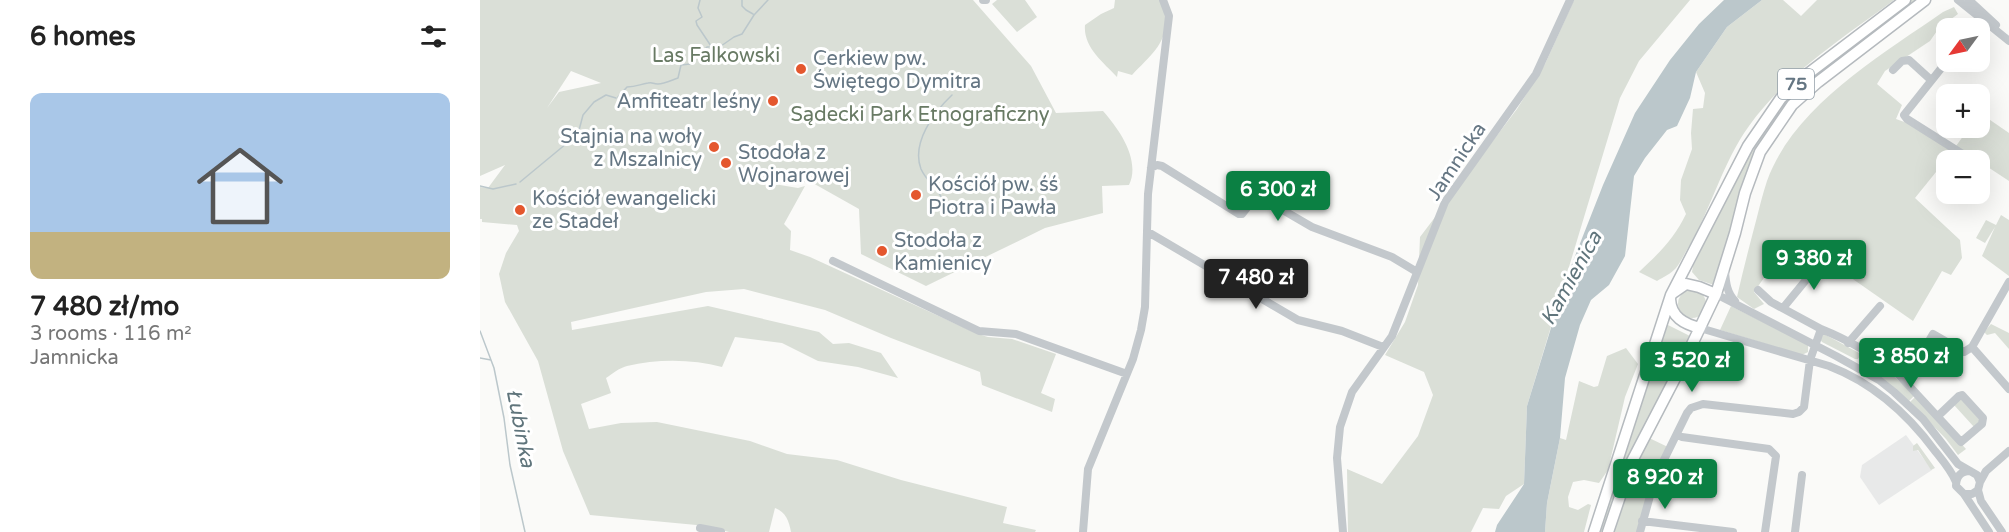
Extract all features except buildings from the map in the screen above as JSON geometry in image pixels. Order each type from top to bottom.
[{"type":"main road","name":"75","points":[[1594,532],[1671,295],[1748,147],[1781,98],[1805,76],[1905,0]]},
{"type":"main road","name":"75","points":[[1608,532],[1632,461],[1716,294],[1760,152],[1792,105],[1818,82],[1925,0]]},
{"type":"main road","points":[[1700,328],[1679,320],[1671,307],[1671,295],[1686,285],[1699,286],[1716,294]]},
{"type":"street","points":[[1083,532],[1088,469],[1127,374],[1141,330],[1145,307],[1148,194],[1169,16],[1163,0]]},
{"type":"street","name":"Jamnicka","points":[[1343,532],[1337,458],[1340,427],[1352,392],[1392,336],[1445,202],[1536,74],[1570,0]]},
{"type":"street","points":[[1958,0],[1984,18]]},
{"type":"street","points":[[1969,0],[1984,18]]},
{"type":"street","points":[[1990,23],[2009,40]]},
{"type":"street","points":[[1893,70],[1902,61],[1908,60],[1931,80]]},
{"type":"street","points":[[1938,72],[1904,115],[1956,150]]},
{"type":"street","points":[[1151,168],[1157,165],[1162,166],[1239,214],[1242,214],[1257,195],[1312,227],[1392,257],[1417,272]]},
{"type":"street","points":[[1148,232],[1298,320],[1342,331],[1383,347]]},
{"type":"street","points":[[1783,308],[1824,258]]},
{"type":"street","points":[[833,261],[980,331],[1016,334],[1127,374]]},
{"type":"street","points":[[1725,267],[1726,284],[1730,297],[1740,306]]},
{"type":"street","points":[[1899,375],[1922,353],[1933,334],[1964,352],[1972,347],[2009,282]]},
{"type":"street","points":[[1758,290],[1771,302],[1889,366],[1961,442],[1982,423],[1983,418],[1965,396],[1959,396],[1938,416]]},
{"type":"street","points":[[1716,294],[1814,344],[1879,380],[1894,392],[1923,419],[1958,464],[1972,472],[1979,486],[1981,501],[2002,532]]},
{"type":"street","points":[[1848,343],[1880,306]]},
{"type":"street","points":[[1700,328],[1846,372],[1883,396],[1923,435],[1950,470],[1958,489],[1964,494],[1989,532]]},
{"type":"street","points":[[1640,532],[1655,478],[1691,408],[1703,404],[1793,414],[1798,412],[1804,407],[1810,360],[1821,329]]},
{"type":"street","points":[[1972,347],[2009,389]]},
{"type":"street","points":[[1677,434],[1682,437],[1769,449],[1774,452],[1776,456],[1765,532]]},
{"type":"street","points":[[1964,494],[1972,494],[1979,486],[1986,471],[2009,451]]},
{"type":"street","points":[[1956,482],[1959,475],[1986,471]]},
{"type":"street","points":[[1794,532],[1802,475]]},
{"type":"street","points":[[1642,521],[1684,529],[1733,532]]},
{"type":"street","points":[[700,528],[722,532]]},
{"type":"shaded area","points":[[1906,435],[1932,470],[1879,505],[1860,477],[1862,465]]},
{"type":"green space","points":[[480,0],[973,0],[1031,66],[1056,113],[1103,111],[1116,127],[1130,155],[1132,175],[1129,185],[1102,186],[1103,213],[1045,228],[926,286],[861,254],[859,209],[811,182],[768,183],[798,188],[805,186],[784,224],[791,231],[790,250],[978,334],[1012,339],[1056,354],[1041,393],[1055,399],[1052,412],[982,385],[980,372],[825,310],[744,289],[706,292],[571,322],[572,330],[708,306],[819,332],[833,344],[849,343],[881,353],[898,378],[858,367],[818,361],[782,343],[735,337],[722,367],[699,362],[675,361],[627,366],[606,378],[611,393],[581,404],[589,429],[621,423],[657,422],[750,441],[787,454],[837,460],[901,480],[1007,507],[1003,523],[1036,530],[1035,532],[791,532],[786,517],[775,508],[769,532],[729,532],[707,526],[590,515],[563,451],[538,361],[505,302],[499,274],[506,253],[519,231],[517,225],[482,222],[480,219],[480,187],[488,188],[505,165],[480,176]],"holes":[[[571,71],[601,83],[559,92],[547,108]]]},
{"type":"green space","points":[[997,0],[1025,0],[1037,17],[1017,32],[992,4]]},
{"type":"green space","points":[[1115,0],[1160,0],[1166,24],[1161,42],[1148,58],[1132,75],[1118,71],[1117,77],[1100,60],[1085,33],[1085,25],[1114,8]]},
{"type":"green space","points":[[1574,0],[1690,0],[1639,61],[1620,98],[1527,406],[1524,484],[1506,496],[1499,509],[1483,508],[1471,532],[1348,532],[1347,469],[1382,484],[1418,436],[1433,395],[1424,372],[1385,355],[1405,322],[1418,285],[1420,237],[1517,109],[1545,64]]},
{"type":"green space","points":[[1762,0],[1783,0],[1801,16],[1817,0],[1894,0],[1817,57],[1764,107],[1732,154],[1698,230],[1680,263],[1672,272],[1657,281],[1639,272],[1671,238],[1686,214],[1680,200],[1681,180],[1692,149],[1693,109],[1703,108],[1705,93],[1696,72],[1727,27]]},
{"type":"green space","points":[[1911,0],[1920,0],[1809,83],[1745,180],[1714,285],[1699,280],[1692,272],[1693,266],[1755,144],[1783,102],[1803,82]]},
{"type":"green space","points":[[1954,7],[1958,14],[1953,18],[1936,18],[1936,32],[1930,41],[1885,71],[1877,84],[1902,105],[1896,119],[1907,123],[1951,150],[1936,150],[1936,172],[1915,198],[1960,240],[1962,258],[1951,275],[1942,271],[1913,321],[1847,275],[1812,243],[1799,240],[1783,251],[1754,292],[1764,304],[1754,309],[1737,297],[1764,190],[1780,154],[1797,129],[1842,85],[1943,12]]},
{"type":"green space","points":[[1990,120],[2009,133],[2009,181],[1990,168],[1990,150],[1962,150],[1956,146],[1962,138],[1990,138]]},
{"type":"green space","points":[[2001,215],[2009,220],[2009,276],[1982,256],[1995,227],[1985,243],[1976,238],[1986,220],[1996,225]]},
{"type":"green space","points":[[1692,290],[1702,294],[1706,304],[1702,314],[1692,318],[1682,314],[1678,304],[1682,294]]},
{"type":"green space","points":[[1731,306],[1808,345],[1808,352],[1802,355],[1720,330]]},
{"type":"green space","points":[[1666,324],[1690,336],[1628,461],[1604,532],[1598,532]]},
{"type":"green space","points":[[1991,324],[2009,333],[2009,349],[1995,333],[1987,335],[1984,332]]},
{"type":"green space","points":[[1824,334],[1861,354],[1858,359],[1822,342],[1820,339]]},
{"type":"green space","points":[[1626,348],[1638,364],[1625,397],[1608,470],[1599,483],[1584,480],[1573,482],[1568,497],[1569,507],[1578,510],[1588,504],[1591,505],[1584,532],[1545,532],[1547,503],[1560,438],[1566,440],[1579,381],[1594,387],[1598,386],[1607,356]]},
{"type":"green space","points":[[1863,354],[1880,364],[1915,395],[1909,401],[1860,360]]},
{"type":"green space","points":[[1917,395],[1966,449],[1958,455],[1946,439],[1910,402]]},
{"type":"green space","points":[[1960,398],[1981,421],[1974,427],[1954,405]]},
{"type":"green space","points":[[1645,436],[1670,448],[1655,478],[1641,532],[1608,532]]},
{"type":"green space","points":[[1917,443],[1935,468],[1931,470],[1918,450],[1913,451],[1913,446]]},
{"type":"water","name":"Kamienica","points":[[1724,0],[1762,0],[1727,27],[1696,72],[1690,98],[1677,126],[1667,130],[1634,176],[1625,256],[1609,285],[1591,300],[1580,325],[1565,378],[1560,438],[1547,503],[1545,532],[1495,532],[1497,525],[1524,484],[1527,406],[1566,279],[1603,185],[1635,113],[1670,60],[1699,24]]},
{"type":"waterway","points":[[700,0],[698,8],[702,17],[696,21],[711,46]]},
{"type":"waterway","points":[[742,0],[742,6],[753,14]]},
{"type":"waterway","points":[[618,97],[627,87],[650,83],[660,84],[678,78],[681,65],[690,64],[707,47],[721,46],[742,34],[754,15],[768,0]]},
{"type":"waterway","points":[[520,182],[578,134],[583,115],[594,102],[606,95],[616,98]]},
{"type":"waterway","points":[[952,95],[938,110],[926,129],[919,149],[919,159],[924,175],[953,209]]},
{"type":"waterway","points":[[480,186],[493,189],[516,184]]},
{"type":"waterway","name":"Łubinka","points":[[480,331],[494,368],[510,465],[525,532]]},
{"type":"waterway","points":[[480,358],[491,360]]},
{"type":"place","name":"Cerkiew pw. Świętego Dymitra","points":[[801,69]]},
{"type":"place","name":"Amfiteatr leśny","points":[[773,101]]},
{"type":"place","name":"Stajnia na woły z Mszalnicy","points":[[714,147]]},
{"type":"place","name":"Stodoła z Wojnarowej","points":[[726,163]]},
{"type":"place","name":"Kościół pw. śś Piotra i Pawła","points":[[916,195]]},
{"type":"place","name":"Kościół ewangelicki ze Stadeł","points":[[520,210]]},
{"type":"place","name":"Stodoła z Kamienicy","points":[[882,251]]},
{"type":"park label","name":"Las Falkowski","points":[[716,55]]},
{"type":"park label","name":"Sądecki Park Etnograficzny","points":[[920,114]]}]
